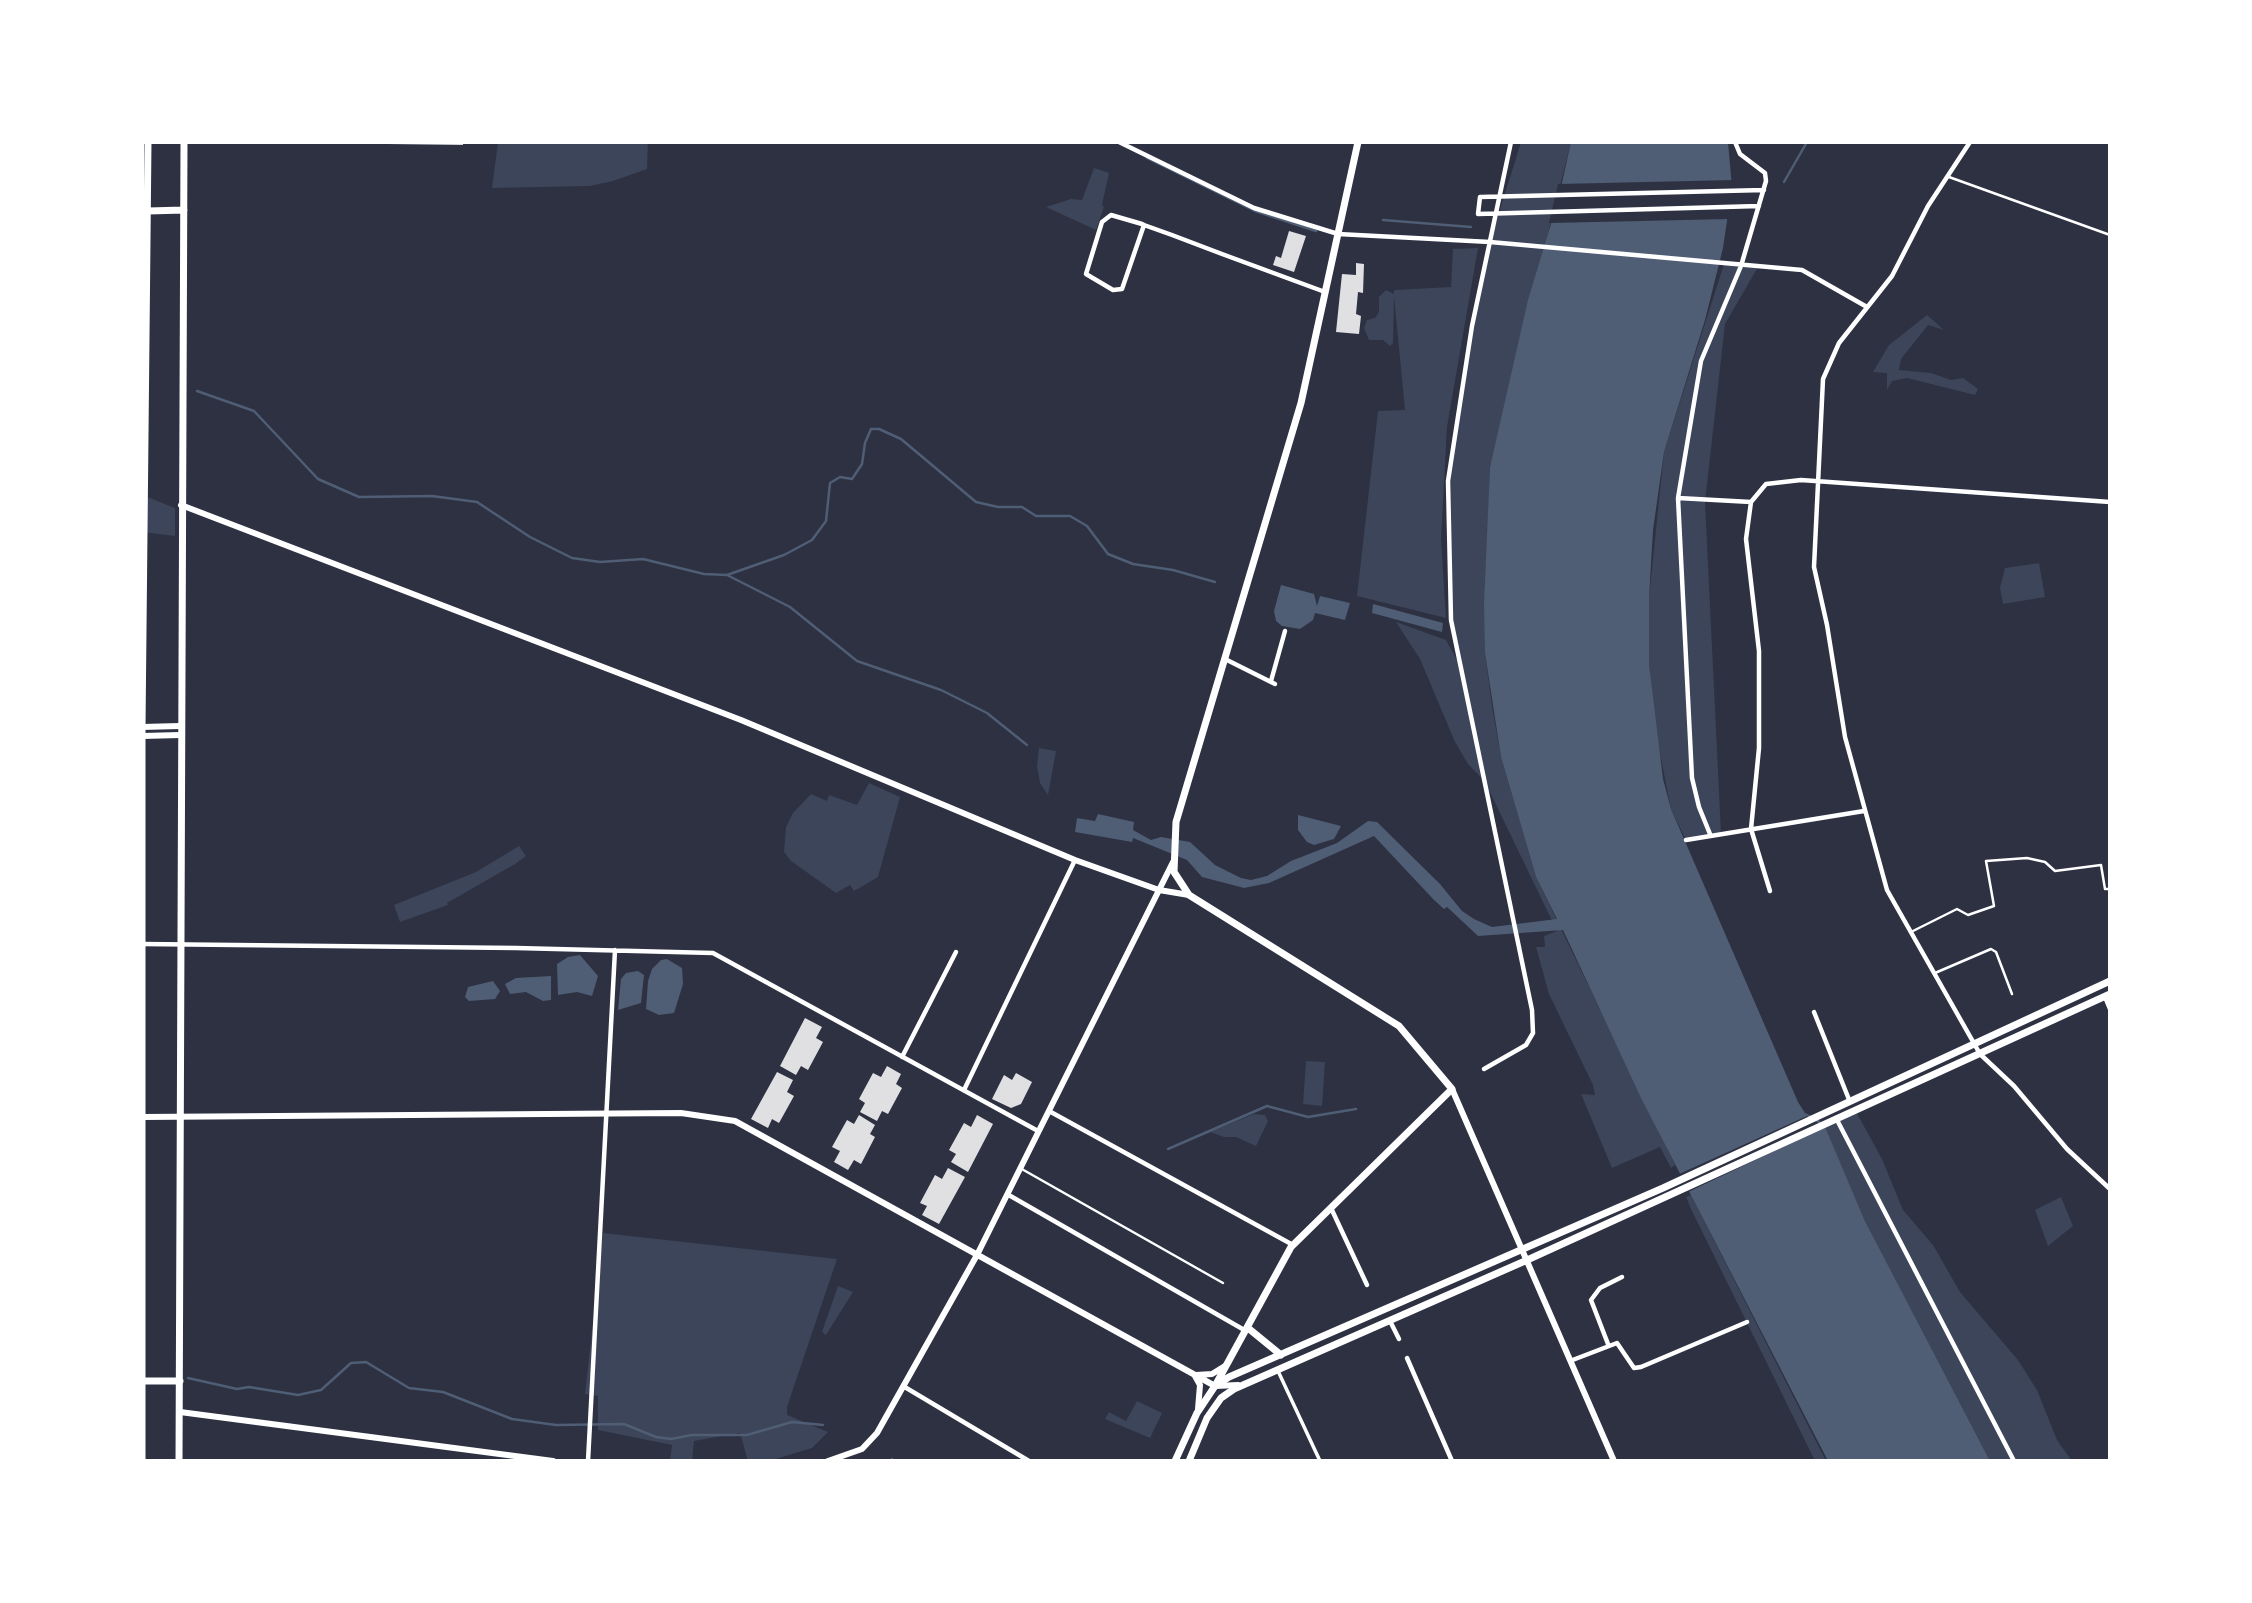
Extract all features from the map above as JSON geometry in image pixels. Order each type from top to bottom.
[{"type":"main road","points":[[142,1461],[142,727],[148,142]]},
{"type":"main road","points":[[179,1461],[184,142]]},
{"type":"main road","points":[[1358,142],[1301,402],[1173,836],[1174,862],[1180,883],[1189,895],[1399,1027],[1454,1087],[1525,1261],[1614,1461]]},
{"type":"main road","points":[[148,211],[184,210]]},
{"type":"main road","points":[[181,505],[741,720],[1075,860],[1159,890],[1189,895]]},
{"type":"main road","points":[[142,727],[180,731]]},
{"type":"main road","points":[[142,736],[180,731]]},
{"type":"main road","points":[[828,1461],[849,1458],[877,1433],[977,1255],[1174,862]]},
{"type":"main road","points":[[1215,1387],[1243,1371],[1378,1309],[1665,1191],[1821,1120],[1850,1102],[1975,1044],[2021,1019],[2110,981]]},
{"type":"main road","points":[[1821,1120],[1835,1118],[2107,995]]},
{"type":"main road","points":[[1175,1461],[1197,1413],[1232,1358],[1294,1245],[1454,1087]]},
{"type":"main road","points":[[142,1117],[702,1114],[735,1121],[1215,1387],[1220,1394],[1189,1461]]},
{"type":"main road","points":[[1210,1415],[1221,1398],[1243,1384],[1525,1261],[1665,1191]]},
{"type":"main road","points":[[1247,1329],[1281,1354]]},
{"type":"main road","points":[[1194,1375],[1212,1374],[1232,1358]]},
{"type":"main road","points":[[1232,1358],[1235,1369],[1243,1371]]},
{"type":"main road","points":[[1194,1375],[1201,1394],[1197,1413]]},
{"type":"main road","points":[[142,1381],[180,1381]]},
{"type":"main road","points":[[1215,1387],[1243,1384]]},
{"type":"main road","points":[[180,1412],[553,1461]]},
{"type":"street","points":[[1119,142],[1254,208],[1338,233],[1531,245],[1802,270],[1867,307]]},
{"type":"street","points":[[1484,1069],[1526,1045],[1533,1033],[1532,1010],[1450,602],[1448,481],[1472,326],[1511,142]]},
{"type":"street","points":[[1710,834],[1699,807],[1692,778],[1678,498],[1701,361],[1741,266],[1764,190],[1765,173],[1740,154],[1735,142]]},
{"type":"street","points":[[1970,142],[1927,206],[1892,276],[1839,343],[1823,379],[1814,567],[1827,625],[1844,737],[1887,890],[1980,1054],[2014,1086],[2067,1149],[2110,1189]]},
{"type":"street","points":[[1759,206],[1478,214],[1480,197],[1764,190]]},
{"type":"street","points":[[1144,225],[1122,289],[1114,290],[1086,274],[1104,218],[1111,215],[1144,225],[1325,292]]},
{"type":"street","points":[[1770,891],[1751,830],[1759,748],[1759,665],[1746,539],[1751,502],[1766,484],[1801,480],[2110,502]]},
{"type":"street","points":[[1678,498],[1751,502]]},
{"type":"street","points":[[1225,659],[1273,683],[1285,631]]},
{"type":"street","points":[[1686,840],[1864,811]]},
{"type":"street","points":[[964,1090],[1075,860]]},
{"type":"street","points":[[142,944],[713,953],[1038,1131]]},
{"type":"street","points":[[588,1461],[615,950]]},
{"type":"street","points":[[902,1057],[956,952]]},
{"type":"street","points":[[2107,995],[2110,1009]]},
{"type":"street","points":[[1814,1012],[1850,1102]]},
{"type":"street","points":[[1048,1110],[1294,1245]]},
{"type":"street","points":[[1835,1118],[2014,1460]]},
{"type":"street","points":[[1007,1194],[1247,1329]]},
{"type":"street","points":[[1331,1208],[1367,1285]]},
{"type":"street","points":[[1608,1344],[1591,1300],[1600,1288],[1622,1277]]},
{"type":"street","points":[[1390,1320],[1399,1339]]},
{"type":"street","points":[[1570,1361],[1608,1344],[1617,1343],[1630,1364],[1634,1368],[1641,1367],[1746,1322]]},
{"type":"street","points":[[1407,1358],[1452,1461]]},
{"type":"street","points":[[1277,1369],[1320,1461]]},
{"type":"street","points":[[903,1386],[1028,1461]]},
{"type":"lane","points":[[1947,176],[2110,235]]},
{"type":"lane","points":[[1911,932],[1957,909],[1968,915],[1994,906],[1986,861],[2027,858],[2045,862],[2055,871],[2101,865],[2105,889],[2110,889]]},
{"type":"lane","points":[[1934,973],[1991,949],[1996,953],[2012,994]]},
{"type":"lane","points":[[1020,1168],[1223,1283]]},
{"type":"lane","points":[[1253,1300],[1263,1300]]},
{"type":"shaded area","points":[[498,142],[648,142],[647,169],[590,186],[492,188]]},
{"type":"shaded area","points":[[1521,142],[1571,142],[1490,467],[1485,653],[1492,706],[1501,757],[1536,877],[1675,1165],[1671,1168],[1660,1147],[1612,1168],[1581,1094],[1595,1095],[1593,1085],[1549,994],[1536,947],[1545,947],[1544,936],[1557,931],[1485,782],[1468,764],[1455,742],[1420,659],[1396,622],[1446,640],[1460,665],[1451,620],[1449,481],[1472,326],[1490,242]]},
{"type":"shaded area","points":[[1571,142],[1728,142],[1732,187],[1723,248],[1705,320],[1664,452],[1653,530],[1649,664],[1663,779],[1671,809],[1798,1102],[1805,1113],[1818,1119],[1825,1127],[1864,1219],[1990,1461],[1828,1461],[1641,1098],[1563,930],[1478,936],[1447,907],[1444,909],[1434,900],[1374,836],[1269,883],[1244,888],[1202,877],[1187,860],[1133,838],[1132,842],[1075,832],[1077,818],[1095,821],[1098,814],[1134,822],[1133,830],[1151,840],[1161,837],[1190,842],[1215,865],[1251,880],[1267,876],[1291,861],[1337,843],[1368,821],[1377,822],[1440,884],[1462,911],[1474,919],[1492,927],[1557,919],[1536,877],[1501,757],[1485,653],[1484,604],[1490,467],[1528,300],[1558,201]]},
{"type":"shaded area","points":[[1094,168],[1109,173],[1102,205],[1104,207],[1096,230],[1046,207],[1071,199],[1082,200]]},
{"type":"shaded area","points":[[1478,248],[1447,427],[1441,539],[1446,618],[1357,596],[1378,411],[1405,410],[1394,296],[1393,343],[1390,346],[1383,340],[1369,340],[1364,328],[1367,320],[1375,318],[1379,312],[1379,297],[1386,290],[1394,294],[1394,290],[1451,287],[1453,249]]},
{"type":"shaded area","points":[[1724,264],[1758,267],[1725,324],[1705,502],[1721,833],[1686,840],[1671,809],[1654,723],[1649,664],[1649,598],[1664,452]]},
{"type":"shaded area","points":[[1927,315],[1944,330],[1928,325],[1901,359],[1899,370],[1931,373],[1951,380],[1963,378],[1978,389],[1975,395],[1907,378],[1892,381],[1887,390],[1887,373],[1873,372],[1889,345]]},
{"type":"shaded area","points":[[142,495],[175,508],[175,536],[142,532]]},
{"type":"shaded area","points":[[2039,563],[2045,597],[2003,604],[2000,588],[2005,568]]},
{"type":"shaded area","points":[[1281,585],[1314,594],[1317,606],[1320,596],[1350,603],[1345,620],[1315,613],[1313,620],[1300,629],[1282,626],[1276,621],[1274,611]]},
{"type":"shaded area","points":[[1373,604],[1443,623],[1442,632],[1372,613]]},
{"type":"shaded area","points":[[1039,748],[1056,751],[1048,795],[1040,783],[1037,766]]},
{"type":"shaded area","points":[[869,783],[900,797],[878,877],[854,891],[850,885],[836,893],[791,861],[784,852],[786,827],[793,813],[811,794],[827,801],[829,795],[857,805]]},
{"type":"shaded area","points":[[1298,815],[1341,826],[1334,839],[1314,845],[1307,842],[1298,830]]},
{"type":"shaded area","points":[[519,846],[526,856],[515,864],[447,903],[448,905],[400,922],[394,905],[476,872]]},
{"type":"shaded area","points":[[580,955],[598,976],[592,996],[577,992],[558,995],[557,964],[568,957]]},
{"type":"shaded area","points":[[667,959],[682,968],[683,984],[674,1013],[659,1015],[646,1009],[648,981],[652,969],[661,960]]},
{"type":"shaded area","points":[[638,971],[644,975],[641,1003],[618,1010],[621,979],[626,973]]},
{"type":"shaded area","points":[[551,976],[551,1000],[543,1001],[526,992],[510,994],[505,984],[516,978]]},
{"type":"shaded area","points":[[493,981],[500,991],[495,999],[469,1001],[465,997],[468,987]]},
{"type":"shaded area","points":[[1306,1061],[1325,1062],[1322,1106],[1303,1104]]},
{"type":"shaded area","points":[[1855,1110],[1882,1159],[1903,1210],[1933,1245],[1960,1292],[2018,1360],[2037,1390],[2057,1440],[2072,1461],[1990,1461],[1864,1219],[1822,1124]]},
{"type":"shaded area","points":[[1254,1114],[1265,1115],[1268,1121],[1256,1146],[1236,1137],[1224,1137],[1210,1132]]},
{"type":"shaded area","points":[[1691,1195],[1826,1461],[1815,1461],[1691,1209],[1686,1197]]},
{"type":"shaded area","points":[[2061,1197],[2073,1226],[2048,1246],[2035,1210]]},
{"type":"shaded area","points":[[603,1233],[837,1259],[787,1407],[787,1415],[828,1432],[812,1448],[769,1461],[748,1461],[740,1433],[694,1441],[692,1461],[670,1461],[672,1445],[598,1430],[598,1396],[585,1394]]},
{"type":"shaded area","points":[[838,1286],[853,1292],[826,1335],[822,1332]]},
{"type":"shaded area","points":[[1137,1401],[1162,1413],[1150,1438],[1105,1419],[1109,1412],[1126,1421]]},
{"type":"pier","points":[[1735,180],[1730,219],[1549,223],[1558,184]]},
{"type":"pier","points":[[1807,1116],[1825,1127],[1686,1193],[1677,1175]]},
{"type":"building","points":[[463,142],[463,145],[388,144]]},
{"type":"building","points":[[1289,231],[1306,236],[1294,272],[1273,265],[1276,256],[1281,258]]},
{"type":"building","points":[[1356,263],[1364,264],[1363,293],[1358,292],[1356,314],[1361,316],[1359,334],[1336,332],[1342,274],[1356,275]]},
{"type":"building","points":[[805,1018],[822,1027],[816,1038],[823,1042],[808,1070],[801,1066],[796,1075],[780,1066]]},
{"type":"building","points":[[887,1066],[901,1074],[896,1084],[902,1088],[888,1114],[882,1111],[877,1121],[860,1112],[865,1103],[859,1099],[873,1073],[881,1077]]},
{"type":"building","points":[[777,1072],[793,1080],[787,1092],[794,1096],[779,1123],[772,1119],[768,1128],[751,1119]]},
{"type":"building","points":[[1016,1073],[1032,1082],[1021,1104],[1011,1108],[992,1099],[1004,1075],[1012,1080]]},
{"type":"building","points":[[859,1115],[875,1125],[870,1134],[875,1137],[861,1164],[854,1160],[848,1170],[834,1162],[840,1151],[832,1147],[847,1120],[854,1124]]},
{"type":"building","points":[[977,1115],[993,1124],[968,1172],[951,1162],[956,1154],[949,1150],[964,1123],[971,1127]]},
{"type":"building","points":[[948,1168],[965,1177],[939,1224],[922,1215],[927,1206],[920,1203],[935,1175],[942,1179]]},
{"type":"waterway","points":[[1784,182],[1807,142]]},
{"type":"waterway","points":[[1147,158],[1255,211],[1316,231]]},
{"type":"waterway","points":[[1383,220],[1471,227]]},
{"type":"waterway","points":[[197,391],[254,411],[318,479],[359,497],[432,496],[477,502],[530,537],[572,558],[600,562],[643,559],[704,574],[727,575],[790,607],[857,661],[941,690],[987,713],[1027,745]]},
{"type":"waterway","points":[[727,575],[784,555],[812,540],[826,521],[830,483],[840,477],[852,479],[862,464],[865,443],[871,429],[879,429],[901,439],[976,502],[998,507],[1022,507],[1036,516],[1070,516],[1087,526],[1108,554],[1133,564],[1173,570],[1215,582]]},
{"type":"waterway","points":[[1168,1149],[1267,1106],[1308,1117],[1356,1109]]},
{"type":"waterway","points":[[188,1378],[237,1389],[249,1387],[298,1395],[321,1390],[351,1363],[366,1362],[409,1388],[443,1392],[512,1419],[556,1425],[624,1424],[656,1437],[671,1439],[692,1435],[747,1435],[792,1422],[823,1425]]}]
